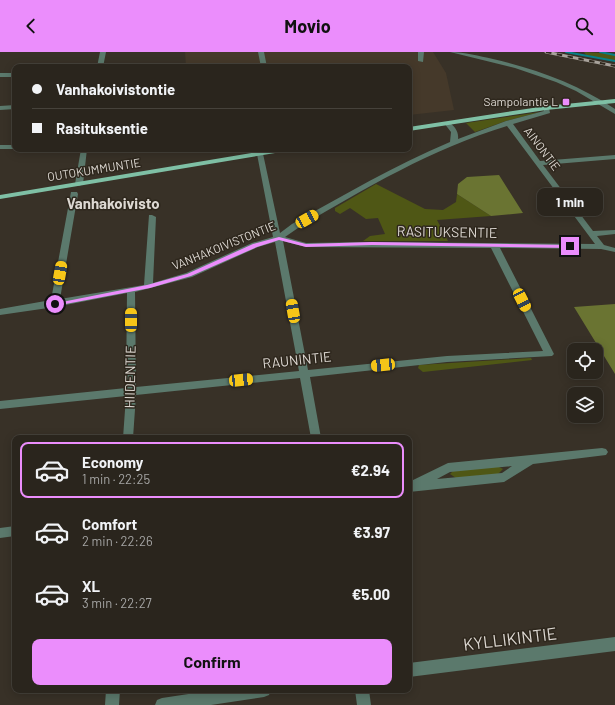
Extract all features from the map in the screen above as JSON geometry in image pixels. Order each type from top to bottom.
[{"type":"main road","points":[[412,129],[546,108],[615,101]]},
{"type":"main road","name":"OUTOKUMMUNTIE","points":[[0,197],[254,152]]},
{"type":"street","points":[[101,64],[103,52]]},
{"type":"street","points":[[261,52],[263,64]]},
{"type":"street","points":[[421,52],[421,61]]},
{"type":"street","points":[[454,52],[504,63],[582,91],[603,102],[615,112]]},
{"type":"street","points":[[0,75],[12,75]]},
{"type":"street","points":[[0,108],[12,107]]},
{"type":"street","name":"VANHAKOIVISTONTIE","points":[[0,312],[131,291],[189,275],[255,245],[279,238],[295,226],[374,181],[453,144],[508,122],[548,112],[546,108]]},
{"type":"street","name":"AINONTIE","points":[[508,122],[540,163],[601,247]]},
{"type":"street","points":[[447,123],[453,129],[455,134],[456,139],[453,144]]},
{"type":"street","points":[[0,147],[12,147]]},
{"type":"street","points":[[79,184],[84,152]]},
{"type":"street","points":[[259,152],[275,230],[279,238],[315,435]]},
{"type":"street","points":[[540,163],[615,157]]},
{"type":"street","points":[[55,304],[74,194]]},
{"type":"street","points":[[148,287],[152,217]]},
{"type":"street","points":[[591,234],[615,232]]},
{"type":"street","name":"RASITUKSENTIE","points":[[279,238],[306,245],[494,245],[601,247],[615,250]]},
{"type":"street","name":"RAUNINTIE","points":[[0,406],[131,391],[447,359],[549,354],[494,245]]},
{"type":"street","name":"HIIDENTIE","points":[[128,435],[131,391],[131,291]]},
{"type":"street","points":[[412,486],[504,477],[532,459],[602,452]]},
{"type":"street","points":[[0,533],[12,531]]},
{"type":"street","name":"KYLLIKINTIE","points":[[412,670],[615,644]]},
{"type":"street","points":[[112,705],[113,693]]},
{"type":"street","points":[[162,705],[244,693]]},
{"type":"street","points":[[362,693],[364,705]]},
{"type":"shaded area","points":[[185,52],[433,52],[446,73],[454,110],[412,115],[412,64],[186,64]]},
{"type":"green space","points":[[584,52],[615,54],[615,61],[586,55]]},
{"type":"green space","points":[[540,112],[506,121],[475,132],[466,123]]},
{"type":"green space","points":[[499,175],[523,213],[491,216],[457,194],[458,184],[467,177]]},
{"type":"green space","points":[[376,184],[425,209],[443,210],[456,202],[457,194],[491,216],[437,220],[448,241],[363,241],[370,236],[385,234],[378,218],[366,219],[350,208],[340,214],[335,211],[335,208]]},
{"type":"green space","points":[[615,304],[615,374],[603,354],[603,343],[596,343],[574,307]]},
{"type":"green space","points":[[531,358],[532,360],[423,372],[418,368],[419,365]]},
{"type":"green space","points":[[495,465],[503,469],[498,474],[456,478],[450,474],[454,470]]},
{"type":"waterway","points":[[566,52],[615,61]]},
{"type":"waterway","points":[[600,52],[615,55]]},
{"type":"railway","points":[[546,52],[615,66]]},
{"type":"place","name":"Sampolantie L","points":[[566,102]]},
{"type":"district","name":"Vanhakoivisto","points":[[113,204]]},
{"type":"route","points":[[55,304],[131,291],[189,275],[222,262],[255,245],[279,238],[293,243],[306,245],[372,244],[570,246]]}]
